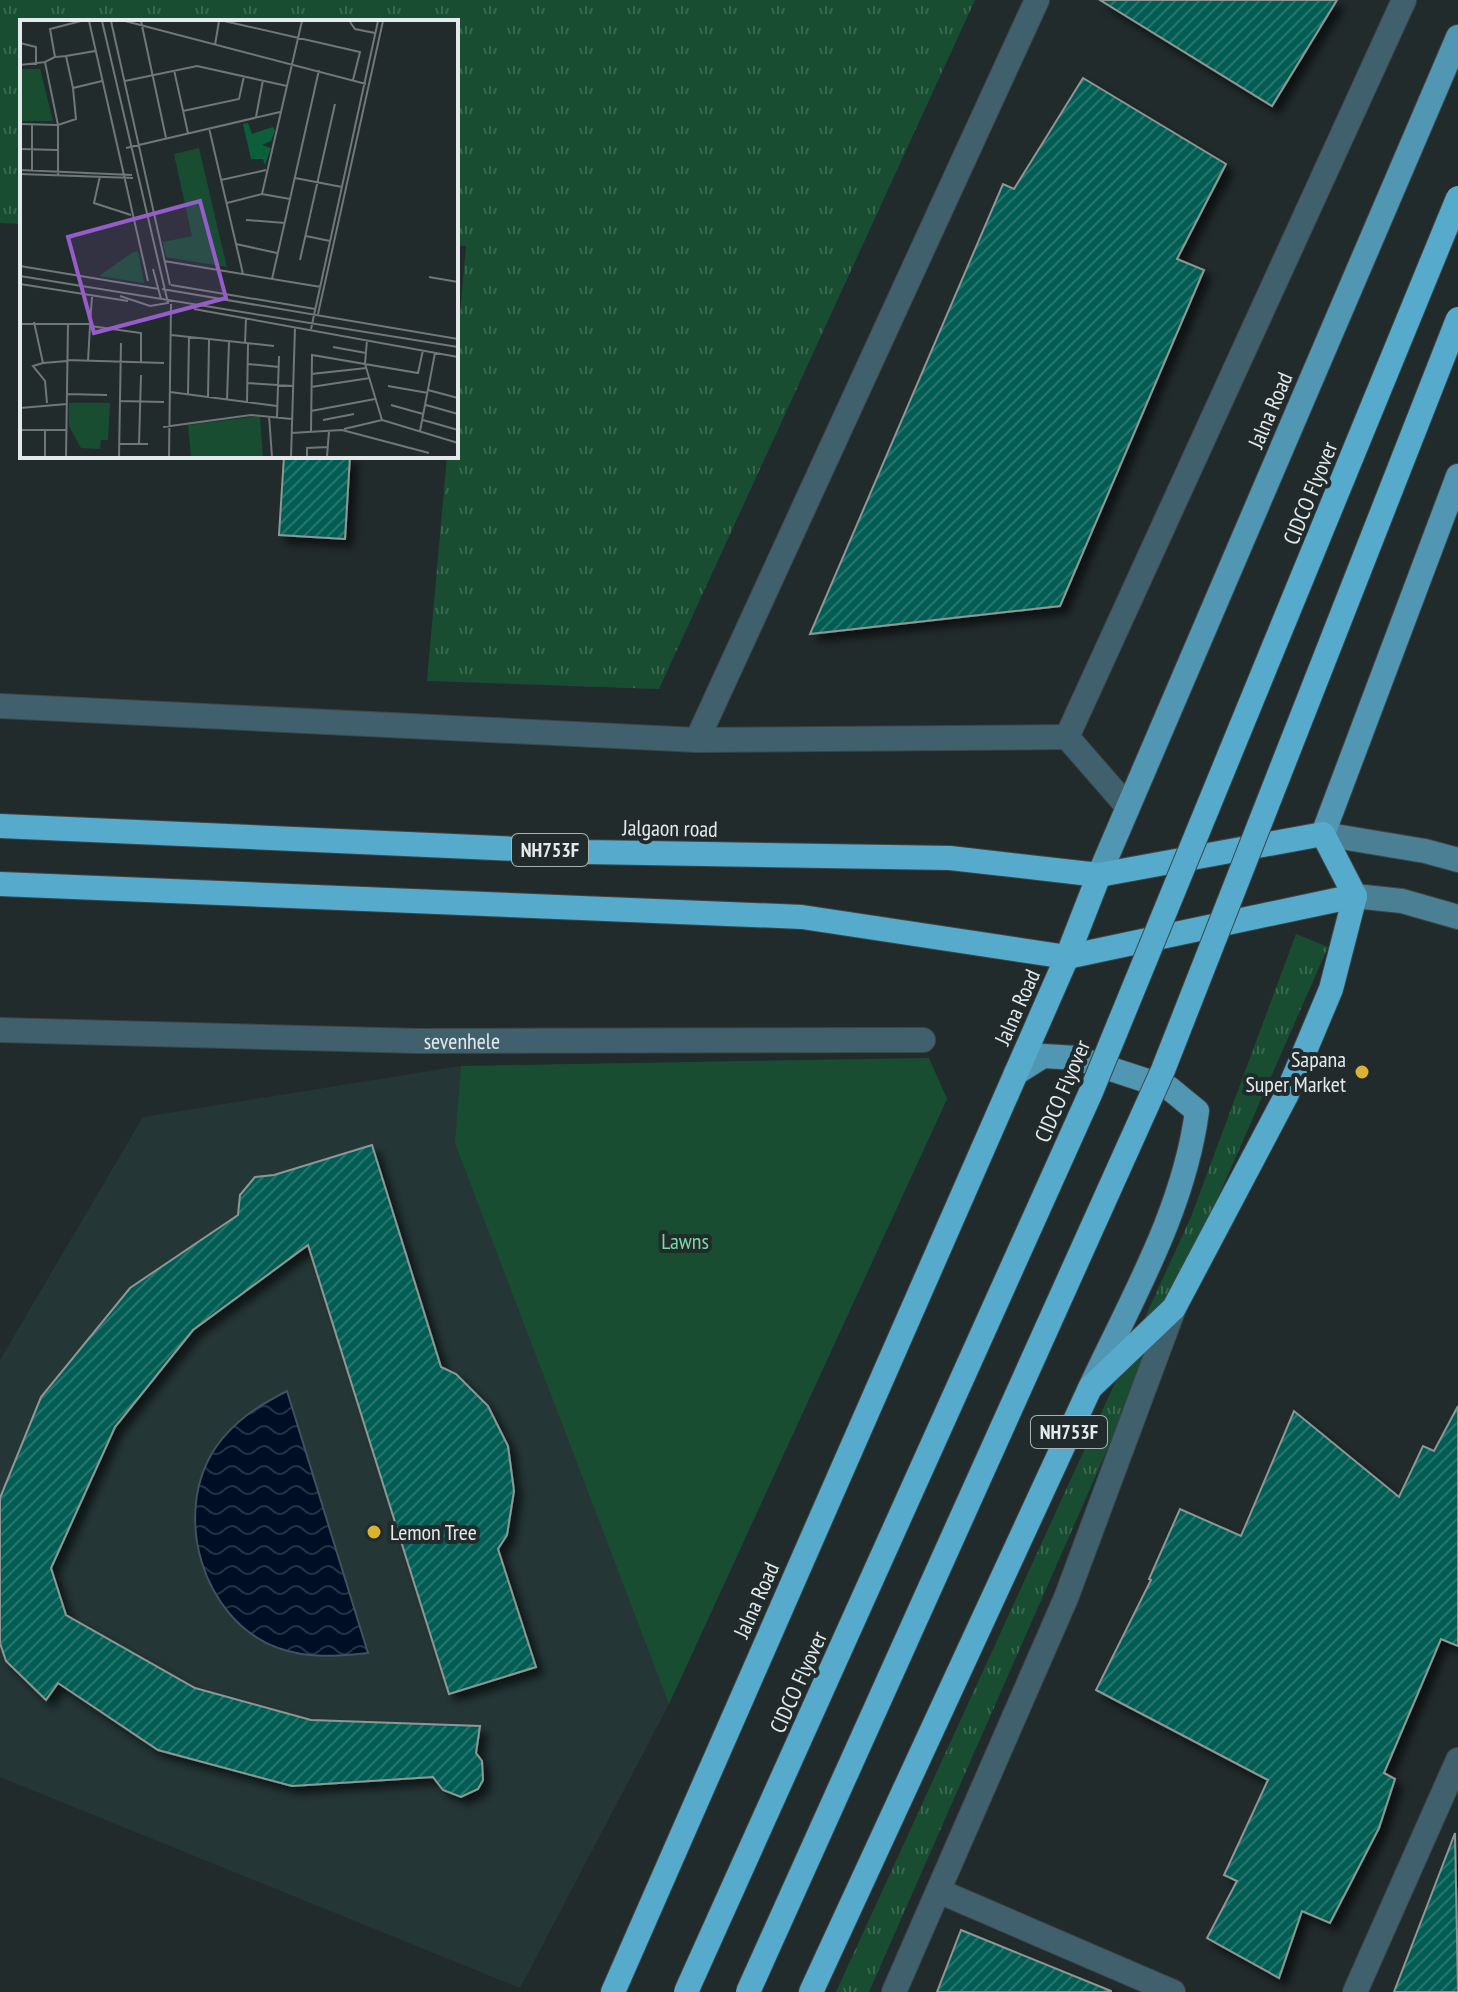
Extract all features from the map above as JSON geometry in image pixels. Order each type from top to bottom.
[{"type":"highway","name":"CIDCO Flyover","points":[[686,1992],[1091,1092],[1458,198]]},
{"type":"highway","points":[[748,1992],[1163,1070],[1458,319]]},
{"type":"highway","name":"Jalgaon road","points":[[0,826],[586,852],[950,858],[1099,875],[1323,834]]},
{"type":"highway","points":[[0,884],[802,917],[1067,957],[1355,896],[1323,834]]},
{"type":"highway","name":"Jalna Road","points":[[613,1992],[1067,957],[1099,875]]},
{"type":"highway","name":"NH753F","points":[[811,1992],[1090,1388],[1174,1308],[1286,1096],[1331,989],[1355,896]]},
{"type":"main road","name":"Jalna Road","points":[[1099,875],[1458,37]]},
{"type":"main road","points":[[1458,476],[1323,834],[1425,851],[1458,860]]},
{"type":"main road","points":[[1355,896],[1402,901],[1458,917]]},
{"type":"main road","points":[[1016,1073],[1043,1056],[1077,1058],[1169,1088],[1197,1111],[1191,1154],[1175,1208],[1090,1388]]},
{"type":"street","points":[[697,740],[1037,0]]},
{"type":"street","points":[[1067,737],[1404,0]]},
{"type":"street","points":[[0,706],[697,740],[1067,737],[1128,807]]},
{"type":"street","name":"sevenhele","points":[[0,1030],[419,1041],[923,1040]]},
{"type":"street","points":[[894,1992],[941,1892],[1066,1598],[1174,1308]]},
{"type":"street","points":[[1355,1992],[1458,1760]]},
{"type":"street","points":[[941,1892],[1173,1992]]},
{"type":"shaded area","name":"Lemon Tree","points":[[929,1058],[947,1099],[669,1704],[520,1988],[0,1777],[0,1360],[143,1117],[461,1066]]},
{"type":"green space","points":[[0,0],[975,0],[659,689],[427,681],[447,458],[458,458],[458,338],[466,246],[458,245],[458,20],[20,20],[20,224],[0,223]]},
{"type":"green space","points":[[1296,934],[1328,947],[869,1992],[836,1992],[1191,1217]]},
{"type":"green space","name":"Lawns","points":[[929,1058],[947,1099],[669,1704],[455,1143],[461,1066]]},
{"type":"water","points":[[287,1391],[368,1653],[334,1656],[301,1654],[278,1648],[252,1634],[230,1614],[213,1590],[202,1562],[196,1532],[196,1502],[203,1473],[216,1447],[239,1421]]},
{"type":"building","points":[[1100,0],[1337,0],[1272,106]]},
{"type":"building","points":[[1083,78],[1226,164],[1177,259],[1204,270],[1060,606],[810,634],[1003,184],[1014,189]]},
{"type":"building","points":[[284,458],[350,458],[345,539],[279,535]]},
{"type":"building","points":[[372,1145],[441,1367],[456,1374],[488,1406],[508,1446],[514,1491],[507,1535],[498,1549],[536,1667],[449,1694],[308,1245],[193,1330],[115,1427],[51,1568],[66,1615],[195,1688],[311,1720],[480,1726],[476,1753],[482,1761],[483,1780],[478,1789],[461,1797],[443,1790],[433,1777],[292,1786],[158,1750],[58,1683],[46,1700],[6,1661],[0,1643],[0,1498],[41,1397],[130,1288],[238,1215],[240,1195],[255,1177],[274,1175]]},
{"type":"building","points":[[1458,1406],[1458,1646],[1441,1639],[1384,1773],[1395,1779],[1379,1828],[1330,1923],[1302,1911],[1279,1978],[1207,1938],[1237,1881],[1224,1875],[1268,1780],[1096,1690],[1151,1580],[1180,1509],[1241,1536],[1294,1411],[1399,1497],[1423,1446],[1434,1451]]},
{"type":"building","points":[[1455,1833],[1458,1992],[1394,1992]]},
{"type":"building","points":[[961,1930],[1111,1991],[1111,1992],[937,1992]]},
{"type":"place","name":"Sapana Super Market","points":[[1362,1072]]},
{"type":"place","name":"Lemon Tree","points":[[374,1532]]}]
